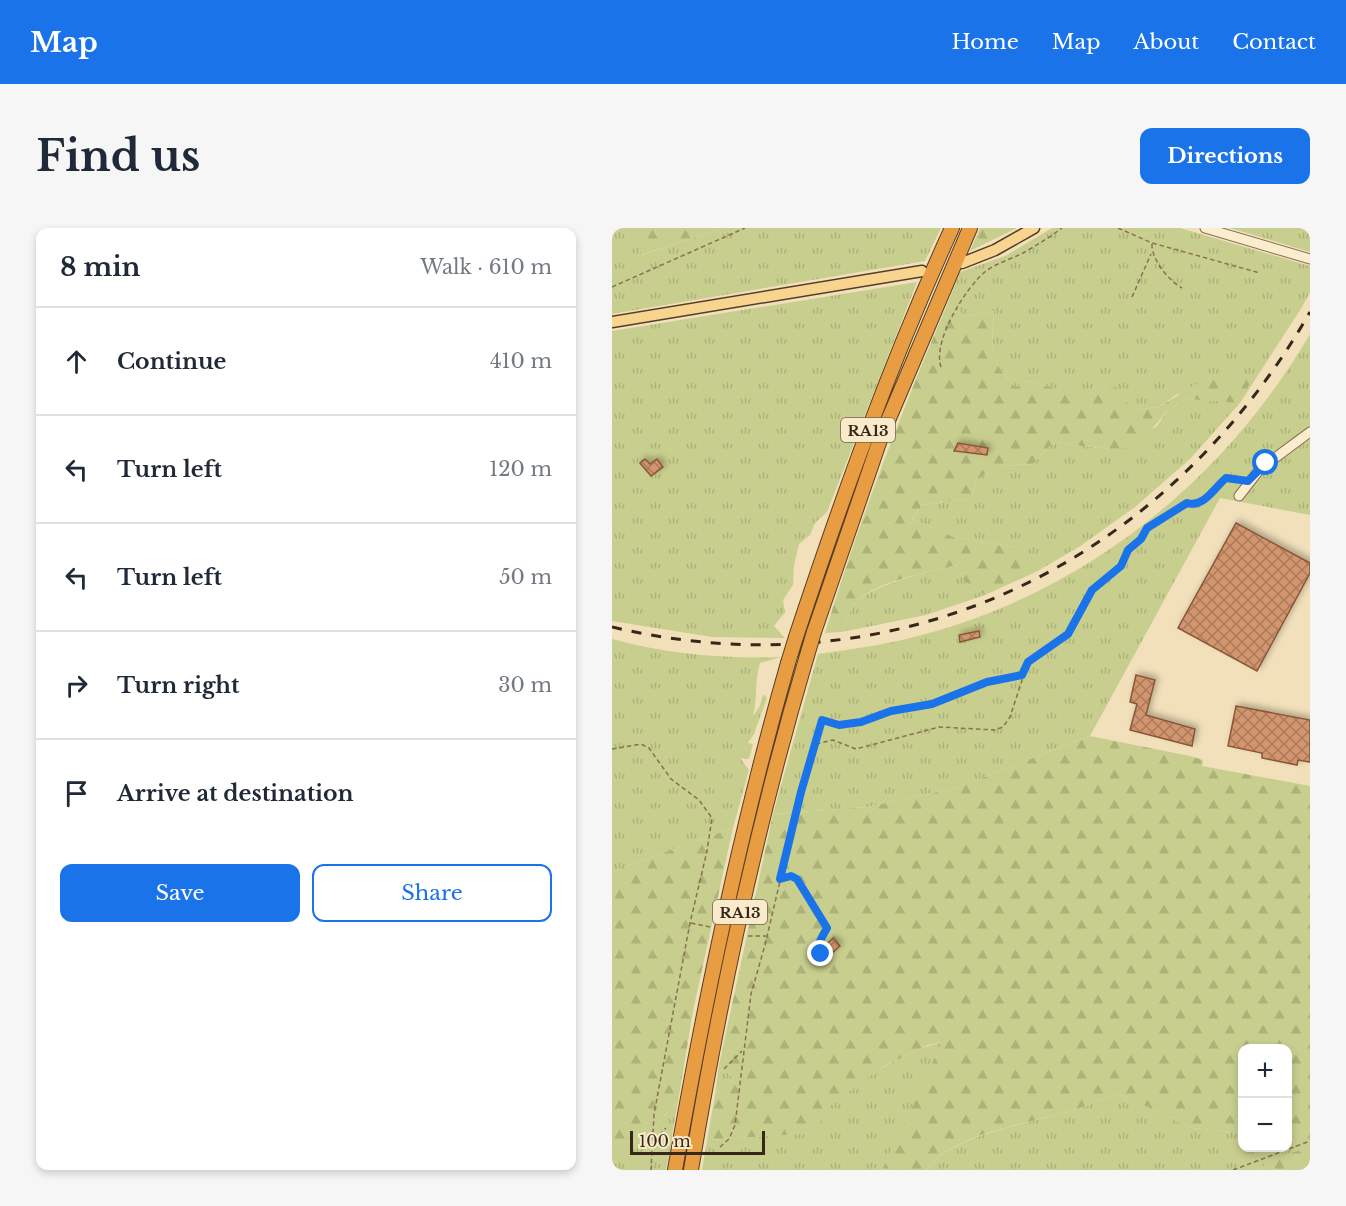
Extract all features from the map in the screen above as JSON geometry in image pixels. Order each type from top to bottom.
[{"type":"highway","name":"RA13","points":[[675,1170],[723,914],[757,769],[788,663],[839,506],[952,228]]},
{"type":"highway","name":"RA13","points":[[691,1170],[709,1060],[773,770],[814,632],[881,437],[969,228]]},
{"type":"main road","points":[[962,263],[995,250],[1034,228]]},
{"type":"main road","points":[[612,322],[922,271]]},
{"type":"street","points":[[1205,228],[1310,260]]},
{"type":"street","points":[[1239,496],[1248,481],[1266,463],[1310,432]]},
{"type":"path","points":[[612,287],[745,228]]},
{"type":"path","points":[[941,367],[938,358],[943,338],[958,307],[978,278],[988,269],[1023,253],[1062,228]]},
{"type":"path","points":[[1118,228],[1152,243],[1260,273]]},
{"type":"path","points":[[1132,297],[1151,253],[1152,243]]},
{"type":"path","points":[[1151,253],[1169,279],[1182,288]]},
{"type":"path","points":[[814,744],[834,740],[856,749],[939,727],[995,730],[1003,726],[1010,717],[1028,662],[1068,634],[1092,590],[1121,566],[1128,550],[1141,539],[1147,528],[1187,503],[1194,505],[1205,501],[1226,478],[1248,481]]},
{"type":"path","points":[[720,1147],[729,1139],[735,1125],[740,1100],[743,1050],[751,994],[822,720],[839,725],[861,722],[891,711],[932,704],[987,682],[1022,675]]},
{"type":"path","points":[[612,749],[641,744],[649,748],[671,779],[699,800],[712,818],[654,1114],[651,1170]]},
{"type":"path","points":[[780,879],[791,876],[797,879],[823,919],[827,928],[818,947],[821,954]]},
{"type":"path","points":[[690,923],[711,927]]},
{"type":"path","points":[[747,935],[766,936]]},
{"type":"path","points":[[724,1070],[743,1050]]},
{"type":"path","points":[[654,1140],[666,1128]]},
{"type":"path","points":[[1233,1170],[1310,1141]]},
{"type":"green space","points":[[612,228],[635,228],[642,255],[722,228],[941,228],[925,261],[612,314]]},
{"type":"green space","points":[[635,228],[722,228],[641,255]]},
{"type":"green space","points":[[980,228],[1017,228],[970,251]]},
{"type":"green space","points":[[1052,228],[1180,228],[1310,266],[1310,292],[1240,403],[1190,459],[1135,507],[1082,545],[1036,572],[1016,547],[953,537],[912,519],[922,505],[971,499],[976,480],[999,466],[1033,464],[1053,443],[1112,449],[1156,427],[1168,410],[1187,399],[1240,402],[1252,377],[1176,395],[1159,407],[1133,410],[1115,387],[1080,396],[1027,381],[1016,387],[996,361],[992,334],[994,311],[967,316],[947,305],[960,272],[1005,256]]},
{"type":"green space","points":[[1230,228],[1310,228],[1310,252]]},
{"type":"green space","points":[[917,282],[827,512],[815,523],[810,535],[799,544],[794,565],[793,585],[783,600],[785,612],[774,626],[785,638],[712,637],[612,621],[612,331]]},
{"type":"green space","points":[[947,305],[967,316],[994,311],[992,333],[996,361],[1016,387],[1026,381],[1080,395],[1116,387],[1133,410],[1159,407],[1206,378],[1253,377],[1240,403],[1187,399],[1168,410],[1137,447],[1112,449],[1053,443],[1033,464],[999,466],[976,480],[971,499],[922,505],[912,519],[953,537],[1016,547],[1036,572],[985,595],[964,581],[957,565],[901,579],[872,590],[861,598],[851,609],[842,632],[825,633],[882,468]]},
{"type":"green space","points":[[1310,334],[1310,426],[1254,468],[1235,498],[1243,499],[1265,471],[1310,439],[1310,515],[1220,498],[1090,736],[956,788],[867,807],[773,814],[818,654],[912,638],[985,614],[1042,589],[1096,558],[1147,522],[1194,481],[1237,436],[1276,387]]},
{"type":"green space","points":[[957,565],[964,581],[985,595],[926,615],[842,632],[853,606],[872,591],[901,580]]},
{"type":"green space","points":[[612,639],[695,654],[781,657],[760,663],[753,716],[760,706],[763,694],[767,698],[754,734],[748,743],[753,744],[749,759],[740,758],[749,770],[733,828],[612,871]]},
{"type":"green space","points":[[1090,736],[1190,756],[1203,760],[1202,766],[1310,786],[1310,1141],[1292,1149],[1292,1044],[1238,1044],[1238,1133],[1192,1128],[1120,1094],[1062,1114],[984,1134],[951,1149],[937,1158],[926,1170],[885,1170],[883,1168],[942,1042],[928,1045],[884,1066],[831,1105],[814,1133],[707,1140],[715,1095],[734,1079],[719,1065],[773,814],[867,807],[956,788]]},
{"type":"green space","points":[[733,828],[693,1011],[678,1102],[659,1121],[672,1135],[672,1140],[612,1142],[612,871]]},
{"type":"green space","points":[[943,1042],[883,1168],[885,1170],[702,1170],[707,1140],[813,1133],[831,1105],[853,1086],[915,1051]]},
{"type":"green space","points":[[719,1065],[734,1079],[715,1095]]},
{"type":"green space","points":[[1120,1094],[1192,1128],[1238,1133],[1238,1152],[1276,1152],[1279,1154],[1292,1152],[1292,1149],[1310,1141],[1310,1152],[1296,1152],[1282,1156],[1258,1170],[926,1170],[951,1149],[984,1134],[1070,1111]]},
{"type":"green space","points":[[678,1102],[672,1135],[659,1121]]},
{"type":"green space","points":[[672,1140],[666,1170],[612,1170],[612,1142]]},
{"type":"green space","points":[[1301,1150],[1310,1152],[1310,1170],[1258,1170],[1274,1158]]},
{"type":"building","points":[[958,443],[988,448],[987,455],[954,451]]},
{"type":"building","points":[[645,459],[650,464],[657,459],[663,467],[651,476],[640,463]]},
{"type":"building","points":[[1236,523],[1310,563],[1310,573],[1257,671],[1178,628]]},
{"type":"building","points":[[979,631],[980,637],[960,642],[959,635]]},
{"type":"building","points":[[1136,675],[1155,680],[1146,715],[1195,729],[1192,746],[1130,730],[1137,704],[1130,702]]},
{"type":"building","points":[[1236,706],[1310,720],[1310,762],[1298,760],[1297,765],[1262,758],[1262,753],[1228,746]]},
{"type":"building","points":[[833,938],[840,946],[831,954],[825,946]]},
{"type":"railway","points":[[612,627],[718,643],[822,642],[921,623],[1015,589],[1102,540],[1181,477],[1250,400],[1310,312]]},
{"type":"route","points":[[821,954],[818,947],[827,928],[823,919],[797,879],[785,876],[780,879],[801,792],[822,720],[839,725],[861,722],[891,711],[932,704],[987,682],[1022,675],[1028,662],[1068,634],[1092,590],[1121,566],[1128,550],[1141,539],[1147,528],[1156,525],[1187,503],[1194,505],[1205,501],[1211,491],[1226,478],[1248,481],[1266,463]]}]
